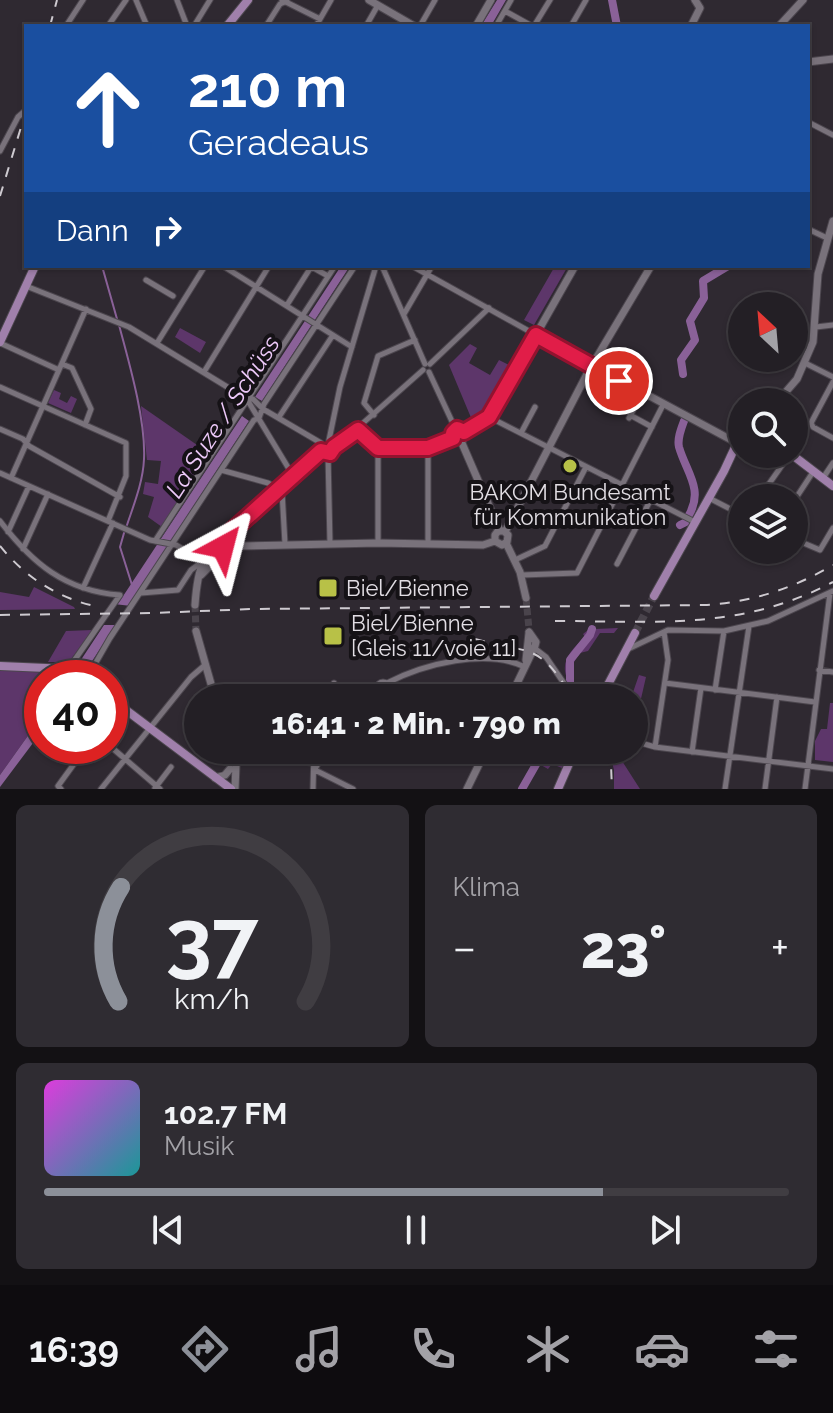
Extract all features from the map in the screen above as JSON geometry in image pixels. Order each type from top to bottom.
[{"type":"main road","points":[[229,24],[248,0]]},
{"type":"main road","points":[[369,0],[411,24]]},
{"type":"main road","points":[[477,24],[491,0]]},
{"type":"main road","points":[[692,24],[700,8],[695,0]]},
{"type":"main road","points":[[781,24],[803,0]]},
{"type":"main road","points":[[810,62],[833,59]]},
{"type":"main road","points":[[808,353],[816,327],[816,284],[833,221]]},
{"type":"main road","points":[[0,342],[34,268]]},
{"type":"main road","points":[[495,541],[500,545],[506,543],[509,537],[502,531],[458,435],[489,417],[574,268]]},
{"type":"main road","points":[[495,541],[495,535],[502,531],[550,448],[592,365],[649,268]]},
{"type":"main road","points":[[536,335],[642,394],[728,436]]},
{"type":"main road","points":[[654,596],[728,462]]},
{"type":"main road","points":[[808,467],[833,486]]},
{"type":"main road","points":[[195,605],[201,575],[208,562],[223,548],[285,544],[483,545],[495,541]]},
{"type":"main road","points":[[506,543],[522,575],[526,598]]},
{"type":"main road","points":[[517,684],[533,645],[529,630]]},
{"type":"main road","points":[[196,631],[211,684]]},
{"type":"main road","points":[[608,684],[635,633]]},
{"type":"main road","points":[[0,666],[24,668]]},
{"type":"main road","points":[[128,712],[233,789]]},
{"type":"main road","points":[[230,764],[233,789]]},
{"type":"main road","points":[[233,789],[236,764]]},
{"type":"main road","points":[[467,789],[479,764]]},
{"type":"main road","points":[[558,789],[569,764]]},
{"type":"main road","points":[[215,778],[225,775],[230,769]]},
{"type":"street","points":[[67,24],[83,0]]},
{"type":"street","points":[[109,24],[126,0]]},
{"type":"street","points":[[136,0],[146,24]]},
{"type":"street","points":[[177,0],[186,24]]},
{"type":"street","points":[[195,24],[210,0]]},
{"type":"street","points":[[316,24],[331,0]]},
{"type":"street","points":[[421,24],[435,0]]},
{"type":"street","points":[[497,24],[511,0]]},
{"type":"street","points":[[534,24],[550,0]]},
{"type":"street","points":[[572,24],[586,0]]},
{"type":"street","points":[[267,24],[283,3],[318,18]]},
{"type":"street","points":[[367,24],[378,5]]},
{"type":"street","points":[[505,11],[529,24]]},
{"type":"street","points":[[0,151],[23,112]]},
{"type":"street","points":[[810,123],[833,135]]},
{"type":"street","points":[[810,230],[827,238]]},
{"type":"street","points":[[157,343],[178,299],[203,268]]},
{"type":"street","points":[[226,268],[352,347]]},
{"type":"street","points":[[204,372],[268,268]]},
{"type":"street","points":[[287,305],[309,268]]},
{"type":"street","points":[[314,268],[328,276]]},
{"type":"street","points":[[157,538],[250,401],[334,268]]},
{"type":"street","points":[[96,660],[354,268]]},
{"type":"street","points":[[378,448],[428,448],[458,435],[380,268]]},
{"type":"street","points":[[223,548],[232,531],[329,440],[352,347],[380,268]]},
{"type":"street","points":[[416,268],[536,335]]},
{"type":"street","points":[[404,315],[431,268]]},
{"type":"street","points":[[146,280],[178,299]]},
{"type":"street","points":[[26,286],[123,324],[262,406],[328,454]]},
{"type":"street","points":[[330,544],[328,454],[489,308]]},
{"type":"street","points":[[11,478],[86,309]]},
{"type":"street","points":[[816,327],[833,325]]},
{"type":"street","points":[[279,417],[333,335]]},
{"type":"street","points":[[374,415],[364,403],[378,356],[415,340]]},
{"type":"street","points":[[0,342],[61,367],[72,368],[91,409],[85,425]]},
{"type":"street","points":[[808,365],[833,379],[811,424],[833,438]]},
{"type":"street","points":[[0,387],[126,443],[128,465],[120,497],[83,588]]},
{"type":"street","points":[[642,394],[629,417],[652,427]]},
{"type":"street","points":[[250,401],[292,474]]},
{"type":"street","points":[[522,575],[577,573],[663,405]]},
{"type":"street","points":[[521,433],[535,407]]},
{"type":"street","points":[[489,417],[695,522]]},
{"type":"street","points":[[359,428],[378,448],[378,543]]},
{"type":"street","points":[[0,429],[120,497]]},
{"type":"street","points":[[329,440],[334,447]]},
{"type":"street","points":[[428,448],[428,544]]},
{"type":"street","points":[[823,478],[833,463]]},
{"type":"street","points":[[515,560],[545,546],[586,467]]},
{"type":"street","points":[[221,470],[278,488],[282,493],[285,544]]},
{"type":"street","points":[[805,484],[813,471]]},
{"type":"street","points":[[0,473],[120,527],[157,538],[208,562]]},
{"type":"street","points":[[8,532],[29,486]]},
{"type":"street","points":[[23,549],[48,494]]},
{"type":"street","points":[[709,498],[728,508]]},
{"type":"street","points":[[617,564],[651,499]]},
{"type":"street","points":[[0,521],[23,549],[49,572],[83,588],[120,595],[76,660]]},
{"type":"street","points":[[808,545],[820,550],[833,528]]},
{"type":"street","points":[[141,593],[178,590],[191,570],[208,562]]},
{"type":"street","points":[[626,650],[664,632],[724,631],[749,626],[783,616],[831,592]]},
{"type":"street","points":[[805,789],[831,592]]},
{"type":"street","points":[[725,789],[749,626]]},
{"type":"street","points":[[715,690],[724,631]]},
{"type":"street","points":[[655,747],[668,653],[664,632]]},
{"type":"street","points":[[533,645],[546,657],[565,684]]},
{"type":"street","points":[[387,683],[423,668],[453,661],[506,659],[525,667]]},
{"type":"street","points":[[128,755],[205,665]]},
{"type":"street","points":[[819,670],[833,672]]},
{"type":"street","points":[[665,683],[815,702]]},
{"type":"street","points":[[692,752],[701,688]]},
{"type":"street","points":[[765,789],[777,697]]},
{"type":"street","points":[[648,745],[833,769]]},
{"type":"street","points":[[128,762],[157,788],[171,767]]},
{"type":"street","points":[[61,789],[58,786],[74,764]]},
{"type":"street","points":[[101,789],[121,764]]},
{"type":"street","points":[[302,764],[314,766],[353,789]]},
{"type":"street","points":[[313,789],[314,766]]},
{"type":"shaded area","points":[[497,0],[506,0],[492,24],[482,24]]},
{"type":"shaded area","points":[[340,268],[349,268],[262,401],[255,397]]},
{"type":"shaded area","points":[[554,268],[567,268],[534,325],[524,320]]},
{"type":"shaded area","points":[[180,328],[206,342],[200,353],[175,337]]},
{"type":"shaded area","points":[[470,344],[477,348],[469,363],[490,375],[499,360],[511,366],[487,409],[472,420],[449,365]]},
{"type":"shaded area","points":[[54,390],[61,393],[59,399],[67,403],[71,396],[77,399],[71,413],[48,403]]},
{"type":"shaded area","points":[[141,406],[210,454],[162,527],[148,517],[154,497],[143,494],[145,482],[158,484],[161,461],[147,460]]},
{"type":"shaded area","points":[[242,416],[249,421],[93,660],[81,660]]},
{"type":"shaded area","points":[[34,587],[75,609],[0,610],[0,592],[29,597]]},
{"type":"shaded area","points":[[618,628],[614,633],[600,633],[588,651],[580,653],[572,665],[574,673],[570,684],[565,671],[567,659],[585,637],[583,634],[595,629]]},
{"type":"shaded area","points":[[92,630],[70,660],[49,660],[66,631]]},
{"type":"shaded area","points":[[0,671],[24,671],[24,741],[0,775]]},
{"type":"shaded area","points":[[639,675],[646,677],[644,684],[636,684]]},
{"type":"shaded area","points":[[830,703],[833,703],[833,762],[815,760],[815,741],[821,729],[827,729]]},
{"type":"shaded area","points":[[24,741],[24,755],[0,787],[0,775]]},
{"type":"shaded area","points":[[612,764],[624,764],[640,789],[614,789]]},
{"type":"pier","points":[[114,604],[131,606],[119,625],[100,625]]},
{"type":"waterway","name":"La Suze / Schüss","points":[[612,0],[617,24]]},
{"type":"waterway","points":[[103,268],[117,319]]},
{"type":"waterway","name":"La Suze / Schüss","points":[[683,374],[681,360],[695,340],[690,321],[704,298],[703,281],[725,268]]},
{"type":"waterway","points":[[119,325],[136,392],[144,444],[142,476],[127,525]]},
{"type":"waterway","name":"La Suze / Schüss","points":[[684,421],[679,444],[695,497],[689,515]]},
{"type":"waterway","name":"La Suze / Schüss","points":[[680,525],[686,522]]},
{"type":"waterway","name":"La Suze / Schüss","points":[[124,533],[120,547],[132,585]]},
{"type":"waterway","name":"La Suze / Schüss","points":[[570,682],[570,660],[592,629]]},
{"type":"waterway","name":"La Suze / Schüss","points":[[522,789],[536,764]]},
{"type":"tunnel","points":[[635,633],[654,596]]},
{"type":"tunnel","points":[[526,598],[529,629]]},
{"type":"tunnel","points":[[195,605],[196,631]]},
{"type":"railway","points":[[51,24],[57,0]]},
{"type":"railway","points":[[0,196],[24,118]]},
{"type":"railway","points":[[0,546],[44,586],[70,599],[99,607]]},
{"type":"railway","points":[[0,615],[252,609],[707,605],[740,601],[772,592],[803,581],[833,565]]},
{"type":"railway","points":[[555,621],[663,622],[731,616],[765,609],[833,582]]},
{"type":"railway","points":[[475,639],[532,653],[551,667],[564,684]]},
{"type":"railway","points":[[611,764],[612,789]]},
{"type":"place","name":"BAKOM Bundesamt für Kommunikation","points":[[570,466]]},
{"type":"place","name":"Biel/Bienne","points":[[328,588]]},
{"type":"place","name":"Biel/Bienne [Gleis 11/voie 11]","points":[[333,636]]},
{"type":"route","points":[[223,547],[224,540],[232,531],[292,474],[321,451],[326,454],[333,452],[334,447],[358,430],[378,448],[425,448],[453,438],[457,429],[464,432],[481,424],[488,419],[536,335],[619,381]]}]
